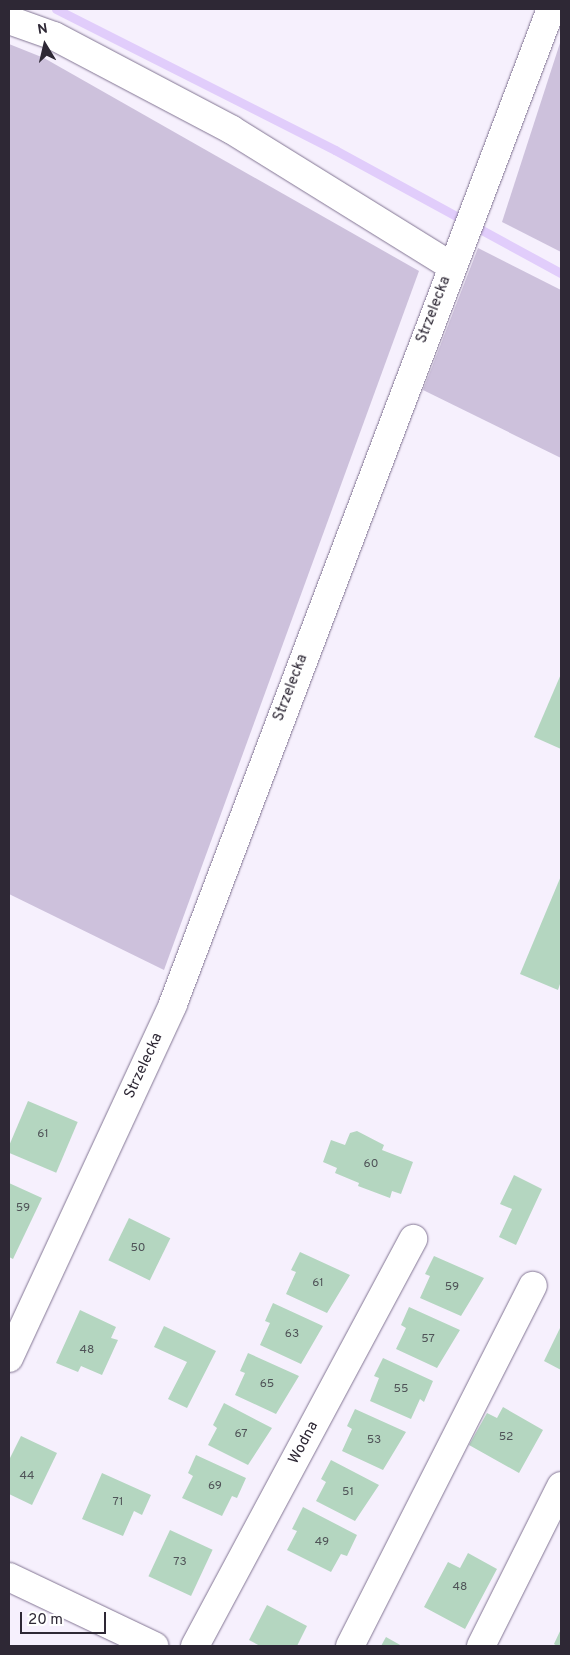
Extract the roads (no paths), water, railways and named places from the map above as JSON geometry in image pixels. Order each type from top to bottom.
[{"type":"street","name":"Strzelecka","points":[[9,1358],[172,1004],[474,202],[551,9]]},
{"type":"street","points":[[9,20],[54,36],[232,130],[454,258]]},
{"type":"street","name":"Wodna","points":[[196,1646],[413,1239]]},
{"type":"street","points":[[350,1646],[533,1286]]},
{"type":"street","points":[[481,1646],[561,1486]]},
{"type":"street","points":[[9,1577],[154,1646]]},
{"type":"waterway","points":[[56,9],[335,150],[561,273]]}]
